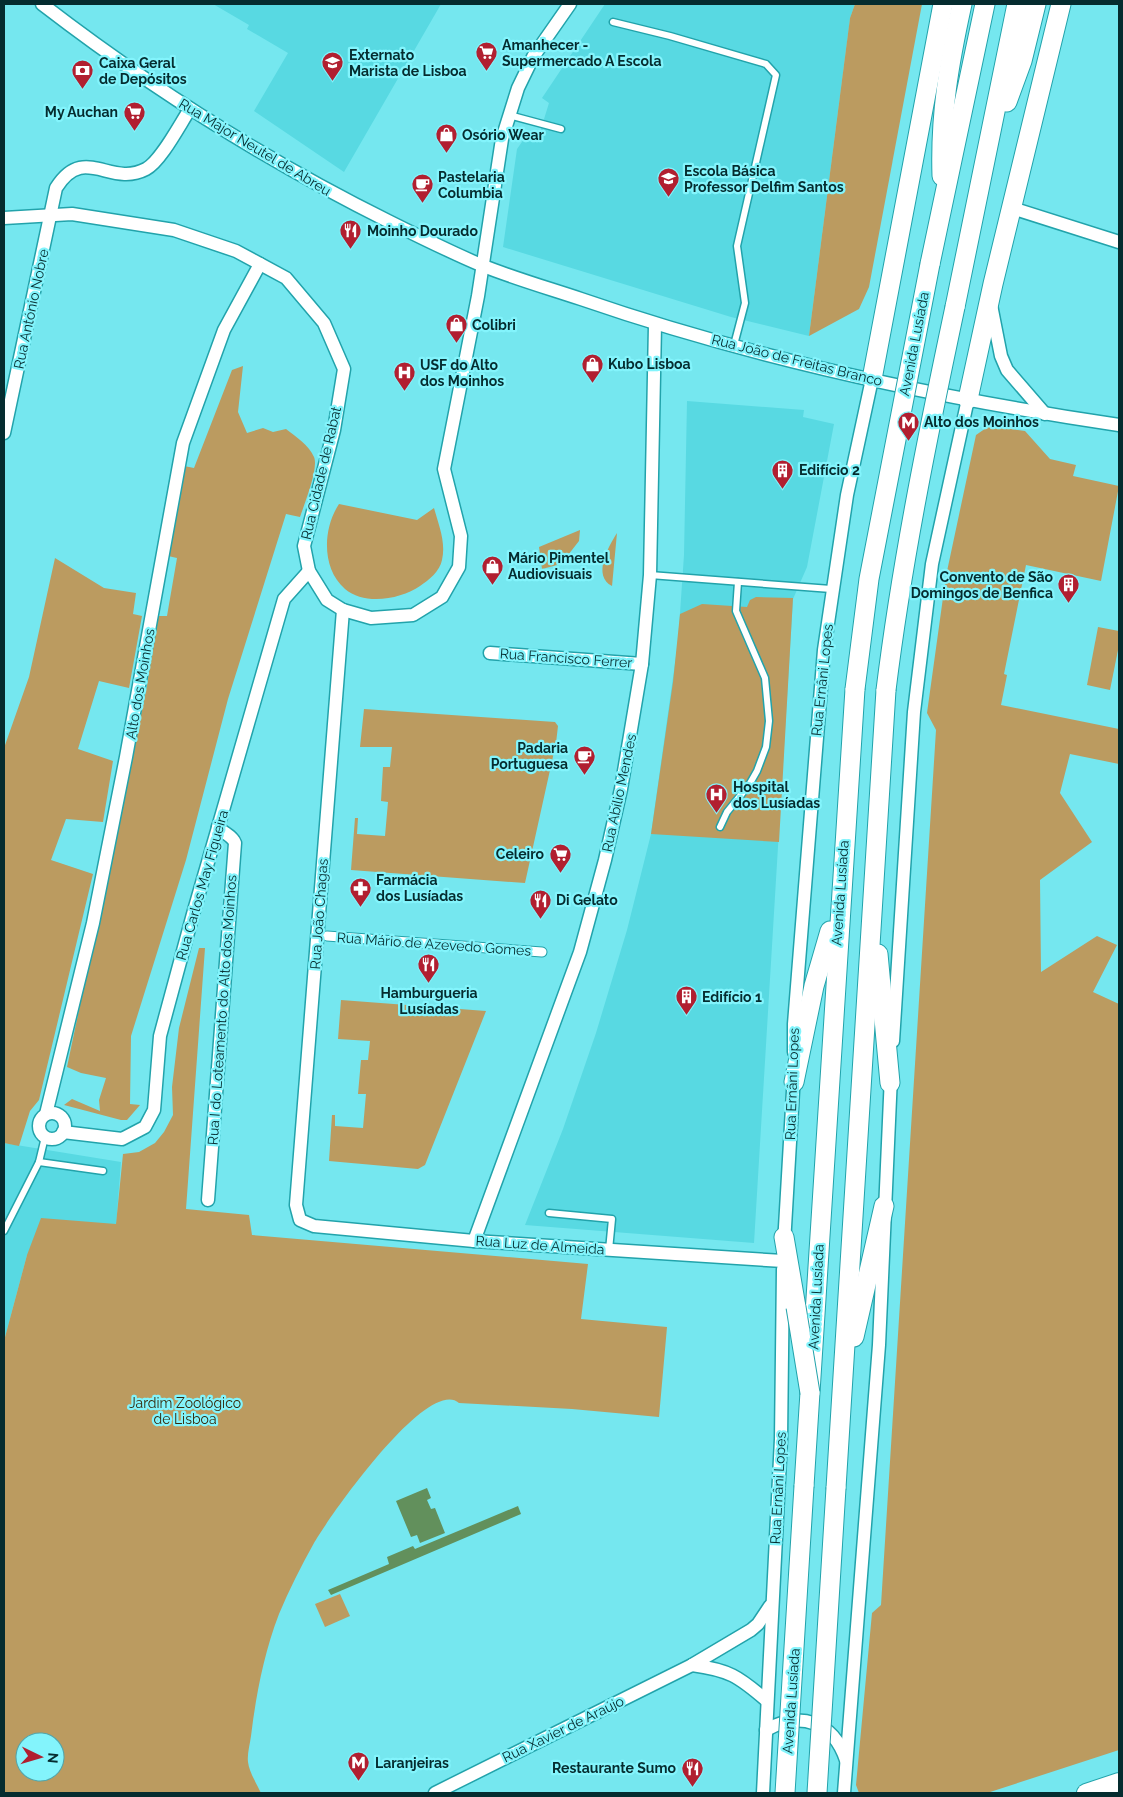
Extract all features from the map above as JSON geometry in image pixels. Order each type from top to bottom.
[{"type":"main road","points":[[872,379],[943,4]]},
{"type":"main road","points":[[942,210],[941,132],[948,71],[962,4]]},
{"type":"main road","name":"Avenida Lusíada","points":[[785,1793],[840,894],[855,689],[868,579],[930,264],[985,4]]},
{"type":"main road","points":[[817,1793],[841,1399],[853,1308],[872,888],[886,690],[898,599],[910,531],[1017,4]]},
{"type":"main road","points":[[984,164],[1022,61],[1036,4]]},
{"type":"main road","points":[[968,399],[990,296],[1061,4]]},
{"type":"main road","points":[[872,888],[890,1083]]},
{"type":"main road","points":[[794,1082],[814,986],[840,894]]},
{"type":"main road","points":[[853,1308],[884,1206]]},
{"type":"main road","points":[[784,1237],[810,1393]]},
{"type":"main road","points":[[1086,1793],[1119,1782]]},
{"type":"street","name":"Rua Major Neutel de Abreu","points":[[42,4],[105,52],[190,109],[270,159],[330,192],[483,266]]},
{"type":"street","name":"Rua Cidade de Rabat","points":[[4,218],[72,214],[174,230],[236,251],[286,278],[324,323],[344,368],[334,430],[304,546],[309,571],[327,600],[343,610],[371,618],[413,615],[442,596],[459,567],[461,536],[444,469],[483,266],[496,168],[508,115],[533,57],[570,4]]},
{"type":"street","name":"Rua António Nobre","points":[[4,433],[56,188],[63,177],[73,168],[90,167],[124,174],[136,173],[149,168],[190,109]]},
{"type":"street","points":[[1012,208],[1119,242]]},
{"type":"street","name":"Alto dos Moinhos","points":[[46,1114],[97,903],[126,757],[183,443],[224,330],[260,264]]},
{"type":"street","name":"Rua João de Freitas Branco","points":[[483,266],[656,325],[734,346],[872,379],[968,399],[1045,414],[1119,425]]},
{"type":"street","points":[[990,296],[1001,356],[1007,370],[1045,414]]},
{"type":"street","name":"Rua Abílio Mendes","points":[[474,1241],[586,932],[621,789],[642,664],[650,575],[656,325]]},
{"type":"street","name":"Rua Ernâni Lopes","points":[[763,1793],[766,1700],[781,1439],[783,1261],[794,1082],[794,1024],[807,885],[818,712],[831,589],[847,495],[872,379]]},
{"type":"street","points":[[844,1793],[879,1345],[890,1083],[915,702],[932,564],[968,399]]},
{"type":"street","name":"Rua Carlos May Figueira","points":[[44,1138],[55,1139],[64,1132],[122,1139],[145,1126],[154,1110],[160,1036],[218,827],[284,599],[309,571]]},
{"type":"street","name":"Rua João Chagas","points":[[299,1218],[296,1209],[343,610]]},
{"type":"street","name":"Rua Francisco Ferrer","points":[[490,652],[642,664]]},
{"type":"street","name":"Rua I do Loteamento do Alto dos Moinhos","points":[[208,1200],[235,843],[218,827]]},
{"type":"street","name":"Rua Mário de Azevedo Gomes","points":[[327,936],[542,952]]},
{"type":"street","points":[[44,1138],[38,1126],[46,1114],[57,1114],[61,1117],[64,1122],[64,1132]]},
{"type":"street","name":"Rua Luz de Almeida","points":[[299,1218],[306,1224],[314,1226],[474,1241],[783,1261]]},
{"type":"street","name":"Rua Xavier de Araújo","points":[[436,1793],[692,1665],[758,1624],[771,1603]]},
{"type":"street","points":[[692,1665],[726,1671],[743,1681],[766,1700]]},
{"type":"street","points":[[766,1730],[779,1723],[793,1720],[808,1721],[822,1726],[834,1736],[842,1748],[847,1762]]},
{"type":"lane","points":[[613,22],[670,36],[766,64],[776,75],[737,246],[745,303],[734,346]]},
{"type":"lane","points":[[508,115],[561,129]]},
{"type":"lane","points":[[650,575],[831,589]]},
{"type":"lane","points":[[720,827],[727,812],[749,785],[757,771],[766,747],[770,721],[764,678],[736,611],[738,582]]},
{"type":"lane","points":[[4,1231],[39,1162],[44,1138]]},
{"type":"lane","points":[[39,1162],[102,1171]]},
{"type":"lane","points":[[549,1214],[612,1219],[610,1250]]},
{"type":"shaded area","name":"Externato Marista de Lisboa","points":[[213,4],[441,4],[344,172],[254,111],[288,53],[247,29],[249,25]]},
{"type":"shaded area","name":"Escola Básica Professor Delfim Santos","points":[[605,4],[855,4],[850,18],[809,336],[731,317],[503,247],[517,149],[524,139],[540,132],[549,103],[542,98]]},
{"type":"shaded area","name":"Hospital dos Lusíadas","points":[[687,401],[804,410],[803,417],[834,424],[807,567],[793,599],[754,1243],[525,1225],[563,1129],[596,1033],[627,930],[651,834],[678,642],[684,555]]},
{"type":"shaded area","points":[[4,1143],[121,1162],[116,1227],[27,1255],[4,1341]]},
{"type":"shaded area","points":[[427,1488],[431,1498],[427,1500],[431,1509],[435,1508],[445,1533],[420,1543],[417,1535],[411,1537],[396,1501]]},
{"type":"shaded area","points":[[518,1506],[521,1514],[331,1595],[328,1590],[389,1564],[387,1557],[413,1546],[415,1549]]},
{"type":"green space","points":[[855,4],[922,4],[869,287],[859,309],[809,336],[850,18]]},
{"type":"green space","points":[[243,366],[238,412],[247,433],[263,428],[273,432],[286,429],[312,453],[315,462],[314,469],[300,517],[286,514],[228,699],[186,860],[131,1036],[130,1104],[140,1105],[127,1120],[121,1120],[64,1105],[72,1099],[100,1111],[99,1100],[106,1078],[81,1073],[67,1067],[147,686],[156,616],[167,616],[177,558],[168,556],[184,466],[194,468],[232,370]]},
{"type":"green space","points":[[989,426],[1025,431],[1050,459],[1076,465],[1073,476],[1119,486],[1101,581],[1026,565],[1004,674],[1007,675],[1001,705],[1119,729],[1119,764],[1070,754],[1060,793],[1092,842],[1040,880],[1041,972],[1097,936],[1117,945],[1093,992],[1119,1004],[1119,1750],[987,1793],[859,1793],[856,1785],[872,1613],[881,1605],[936,730],[927,713],[946,576],[976,435]]},
{"type":"green space","points":[[339,504],[417,520],[434,508],[443,547],[439,568],[434,575],[412,591],[393,597],[383,599],[362,598],[345,589],[337,580],[332,570],[327,548],[330,524]]},
{"type":"green space","points":[[580,530],[579,541],[561,564],[542,569],[539,547]]},
{"type":"green space","points":[[617,533],[612,586],[606,581],[602,569],[606,553]]},
{"type":"green space","points":[[55,558],[104,588],[136,593],[133,614],[142,616],[129,688],[99,681],[78,749],[113,761],[103,822],[66,819],[51,860],[93,874],[39,1100],[30,1111],[19,1146],[4,1143],[4,748],[29,677]]},
{"type":"green space","points":[[756,597],[793,598],[779,842],[651,834],[673,682],[680,614],[702,604],[747,607],[750,600]]},
{"type":"green space","points":[[1098,627],[1119,631],[1119,645],[1110,690],[1087,685]]},
{"type":"green space","points":[[364,709],[555,722],[558,726],[556,743],[525,883],[351,870],[355,818],[358,818],[357,834],[385,836],[388,802],[381,801],[383,767],[390,767],[392,747],[360,747]]},
{"type":"green space","name":"Jardim Zoológico de Lisboa","points":[[199,948],[205,948],[186,1209],[249,1215],[252,1235],[588,1264],[581,1319],[667,1327],[659,1417],[572,1409],[459,1403],[444,1400],[425,1410],[403,1429],[358,1481],[323,1529],[300,1569],[279,1614],[261,1674],[248,1756],[250,1770],[261,1793],[4,1793],[4,1341],[27,1255],[41,1218],[116,1224],[123,1154],[139,1152],[155,1143],[164,1132],[173,1115],[172,1087],[179,1028]]},
{"type":"green space","points":[[341,1000],[486,1011],[425,1165],[418,1169],[329,1161],[332,1115],[335,1115],[335,1126],[363,1128],[366,1094],[358,1094],[361,1060],[368,1060],[370,1041],[338,1039]]},
{"type":"green space","points":[[340,1594],[350,1616],[325,1627],[315,1604]]},
{"type":"place","name":"Amanhecer - Supermercado A Escola","points":[[486,72]]},
{"type":"place","name":"Externato Marista de Lisboa","points":[[333,82]]},
{"type":"place","name":"Caixa Geral de Depósitos","points":[[83,90]]},
{"type":"place","name":"My Auchan","points":[[134,131]]},
{"type":"place","name":"Osório Wear","points":[[446,154]]},
{"type":"place","name":"Escola Básica Professor Delfim Santos","points":[[668,198]]},
{"type":"place","name":"Pastelaria Columbia","points":[[422,204]]},
{"type":"place","name":"Moinho Dourado","points":[[351,250]]},
{"type":"place","name":"Colibri","points":[[456,344]]},
{"type":"place","name":"Kubo Lisboa","points":[[592,383]]},
{"type":"place","name":"USF do Alto dos Moinhos","points":[[404,392]]},
{"type":"place","name":"Alto dos Moinhos","points":[[908,441]]},
{"type":"place","name":"Edifício 2","points":[[783,489]]},
{"type":"place","name":"Mário Pimentel Audiovisuais","points":[[492,585]]},
{"type":"place","name":"Convento de São Domingos de Benfica","points":[[1069,604]]},
{"type":"place","name":"Padaria Portuguesa","points":[[584,775]]},
{"type":"place","name":"Hospital dos Lusíadas","points":[[717,814]]},
{"type":"place","name":"Celeiro","points":[[560,873]]},
{"type":"place","name":"Farmácia dos Lusíadas","points":[[360,907]]},
{"type":"place","name":"Di Gelato","points":[[540,919]]},
{"type":"place","name":"Hamburgueria Lusíadas","points":[[429,984]]},
{"type":"place","name":"Edifício 1","points":[[686,1016]]},
{"type":"place","name":"Laranjeiras","points":[[359,1782]]},
{"type":"place","name":"Restaurante Sumo","points":[[692,1787]]}]
